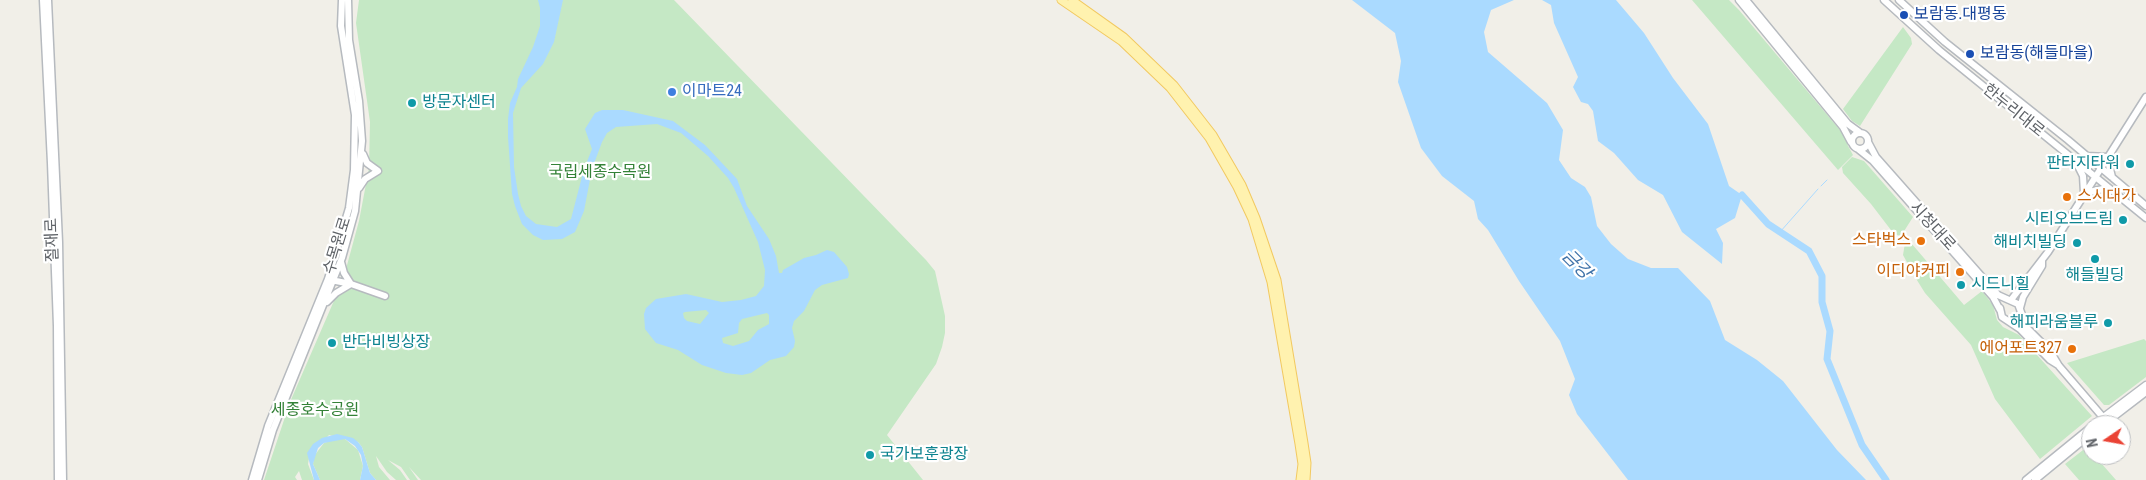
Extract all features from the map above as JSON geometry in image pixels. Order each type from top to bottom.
[{"type":"main road","points":[[1061,0],[1121,41],[1170,88],[1209,138],[1237,187],[1254,227],[1271,282],[1302,443]]},
{"type":"main road","points":[[1072,0],[1124,37],[1174,85],[1213,135],[1242,185],[1256,218],[1277,280],[1306,480]]},
{"type":"main road","points":[[1300,480],[1304,463]]},
{"type":"street","name":"절재로","points":[[42,0],[57,326],[58,480]]},
{"type":"street","name":"절재로","points":[[48,0],[60,242],[63,480]]},
{"type":"street","name":"수목원로","points":[[258,480],[273,430],[324,306],[350,208],[355,146],[352,91],[341,26],[342,0]]},
{"type":"street","name":"수목원로","points":[[252,480],[268,426],[342,258],[352,226],[361,148],[359,101],[349,40],[348,0]]},
{"type":"street","points":[[1739,0],[1843,127],[1854,146],[1858,149],[1866,147],[1868,142],[1866,135],[1848,124],[1746,0]]},
{"type":"street","name":"한누리대로","points":[[1884,0],[1910,26],[2146,218]]},
{"type":"street","name":"한누리대로","points":[[1899,0],[1945,42],[2068,140],[2146,206]]},
{"type":"street","points":[[2059,366],[2050,360],[2020,329],[2002,317],[2000,310],[2003,302],[2010,300],[2038,262],[2042,260],[2146,97]]},
{"type":"street","points":[[1852,142],[1853,136],[1859,132]]},
{"type":"street","points":[[2062,150],[2070,151],[2071,146],[2068,140]]},
{"type":"street","name":"시청대로","points":[[1868,142],[1876,157],[1998,295],[2010,300]]},
{"type":"street","points":[[356,194],[365,179],[378,171],[366,163],[361,148]]},
{"type":"street","name":"시청대로","points":[[1858,149],[1873,161],[1994,297],[2000,310]]},
{"type":"street","points":[[2086,156],[2108,157]]},
{"type":"street","points":[[2108,157],[2112,178]]},
{"type":"street","points":[[2076,162],[2083,176],[2084,193]]},
{"type":"street","points":[[2084,193],[2108,188]]},
{"type":"street","points":[[342,258],[344,273],[351,284]]},
{"type":"street","points":[[2008,321],[2016,320],[2023,297],[2042,266],[2042,260]]},
{"type":"street","points":[[331,280],[351,284],[385,296]]},
{"type":"street","points":[[324,306],[336,293],[351,284]]},
{"type":"street","points":[[2010,300],[2018,304],[2026,326],[2050,351],[2059,366],[2100,415]]},
{"type":"street","points":[[2112,415],[2146,385]]},
{"type":"street","points":[[2113,415],[2146,392]]},
{"type":"street","points":[[2035,480],[2081,436]]},
{"type":"street","points":[[2026,480],[2081,441]]},
{"type":"green space","name":"국립세종수목원","points":[[359,0],[674,0],[935,271],[945,316],[945,333],[942,347],[936,364],[887,435],[923,480],[421,480],[409,467],[418,480],[410,480],[401,467],[388,460],[400,470],[407,480],[396,480],[387,472],[376,456],[379,467],[390,480],[376,480],[370,473],[362,447],[358,442],[329,435],[309,458],[308,464],[314,480],[302,480],[299,471],[295,477],[297,480],[264,480],[290,402],[343,280],[359,221],[369,168],[370,122],[356,23]]},
{"type":"green space","points":[[1692,0],[1729,0],[1739,10],[1845,136],[1853,155],[1838,170]]},
{"type":"green space","points":[[1903,27],[1911,38],[1912,44],[1860,126],[1852,121],[1843,109]]},
{"type":"green space","points":[[1852,157],[1864,161],[1913,217],[1901,236],[1894,234],[1871,204],[1843,173],[1842,167]]},
{"type":"green space","points":[[1906,237],[1964,305],[1982,291],[1993,305],[1997,320],[2003,327],[2019,335],[2091,415],[2081,415],[2081,425],[2040,459],[1995,399],[1971,345],[1925,293],[1903,255]]},
{"type":"green space","points":[[2144,339],[2146,341],[2146,377],[2109,405],[2104,405],[2067,363]]},
{"type":"green space","name":"세종호수공원","points":[[336,439],[345,439],[358,450],[363,466],[360,480],[320,480],[313,464],[314,456],[324,443]]},
{"type":"green space","points":[[2081,452],[2081,465],[2103,465],[2116,480],[2079,480],[2065,464]]},
{"type":"water","points":[[538,0],[563,0],[554,42],[543,64],[521,88],[513,113],[514,167],[518,194],[526,216],[536,224],[557,227],[571,219],[584,169],[592,149],[585,129],[595,113],[602,110],[623,110],[673,121],[705,145],[737,179],[747,206],[769,239],[776,256],[779,273],[782,273],[783,270],[804,258],[827,250],[834,252],[847,267],[848,278],[822,285],[815,290],[804,311],[794,321],[792,328],[795,341],[794,347],[786,356],[770,360],[751,373],[742,375],[726,373],[702,365],[678,350],[656,343],[645,329],[644,314],[646,308],[656,299],[686,294],[722,302],[741,300],[756,296],[764,286],[765,270],[758,242],[734,188],[728,178],[708,156],[681,133],[657,124],[616,127],[607,133],[602,142],[592,169],[584,211],[575,232],[562,239],[543,240],[533,235],[522,224],[512,194],[508,119],[510,103],[517,87],[518,79],[533,47],[540,26]],"holes":[[[706,310],[709,313],[700,324],[687,321],[684,318],[683,313],[685,312]],[[767,313],[769,315],[769,324],[758,330],[749,341],[733,346],[723,343],[722,338],[738,333],[739,323],[742,319]]]},
{"type":"water","name":"금강","points":[[1352,0],[1514,0],[1491,10],[1484,32],[1488,52],[1547,103],[1563,130],[1559,160],[1571,178],[1585,187],[1591,197],[1597,226],[1611,244],[1628,259],[1651,268],[1678,268],[1710,301],[1725,340],[1757,360],[1783,381],[1837,450],[1866,480],[1628,480],[1577,414],[1569,395],[1575,379],[1560,341],[1519,281],[1488,230],[1478,219],[1474,201],[1442,176],[1421,148],[1398,82],[1401,61],[1395,33]]},
{"type":"water","points":[[1542,0],[1616,0],[1644,33],[1673,78],[1708,124],[1729,186],[1742,195],[1735,218],[1716,229],[1723,243],[1722,264],[1682,232],[1663,195],[1638,180],[1614,153],[1598,141],[1593,111],[1588,104],[1581,102],[1573,87],[1578,77],[1554,23],[1551,5]]},
{"type":"water","points":[[337,434],[353,438],[358,442],[362,447],[370,473],[376,480],[360,480],[363,466],[361,455],[355,446],[345,439],[324,443],[318,448],[313,464],[320,480],[314,480],[307,453],[313,444],[322,438]]},
{"type":"waterway","points":[[1821,186],[1827,180]]},
{"type":"waterway","points":[[1780,232],[1818,189]]},
{"type":"waterway","points":[[1742,195],[1768,224],[1809,251],[1822,276],[1822,302],[1830,331],[1827,359],[1862,445],[1886,480]]},
{"type":"place","name":"보람동.대평동","points":[[1904,15]]},
{"type":"place","name":"보람동(해들마을)","points":[[1970,54]]},
{"type":"place","name":"이마트24","points":[[672,92]]},
{"type":"place","name":"방문자센터","points":[[412,103]]},
{"type":"place","name":"판타지타워","points":[[2130,164]]},
{"type":"place","name":"스시대가","points":[[2067,197]]},
{"type":"place","name":"시티오브드림","points":[[2123,220]]},
{"type":"place","name":"스타벅스","points":[[1921,241]]},
{"type":"place","name":"해비치빌딩","points":[[2077,243]]},
{"type":"place","name":"해들빌딩","points":[[2095,259]]},
{"type":"place","name":"이디야커피","points":[[1960,272]]},
{"type":"place","name":"시드니힐","points":[[1961,285]]},
{"type":"place","name":"해피라움블루","points":[[2108,323]]},
{"type":"place","name":"반다비빙상장","points":[[332,343]]},
{"type":"place","name":"에어포트327","points":[[2072,349]]},
{"type":"place","name":"국가보훈광장","points":[[870,455]]}]
